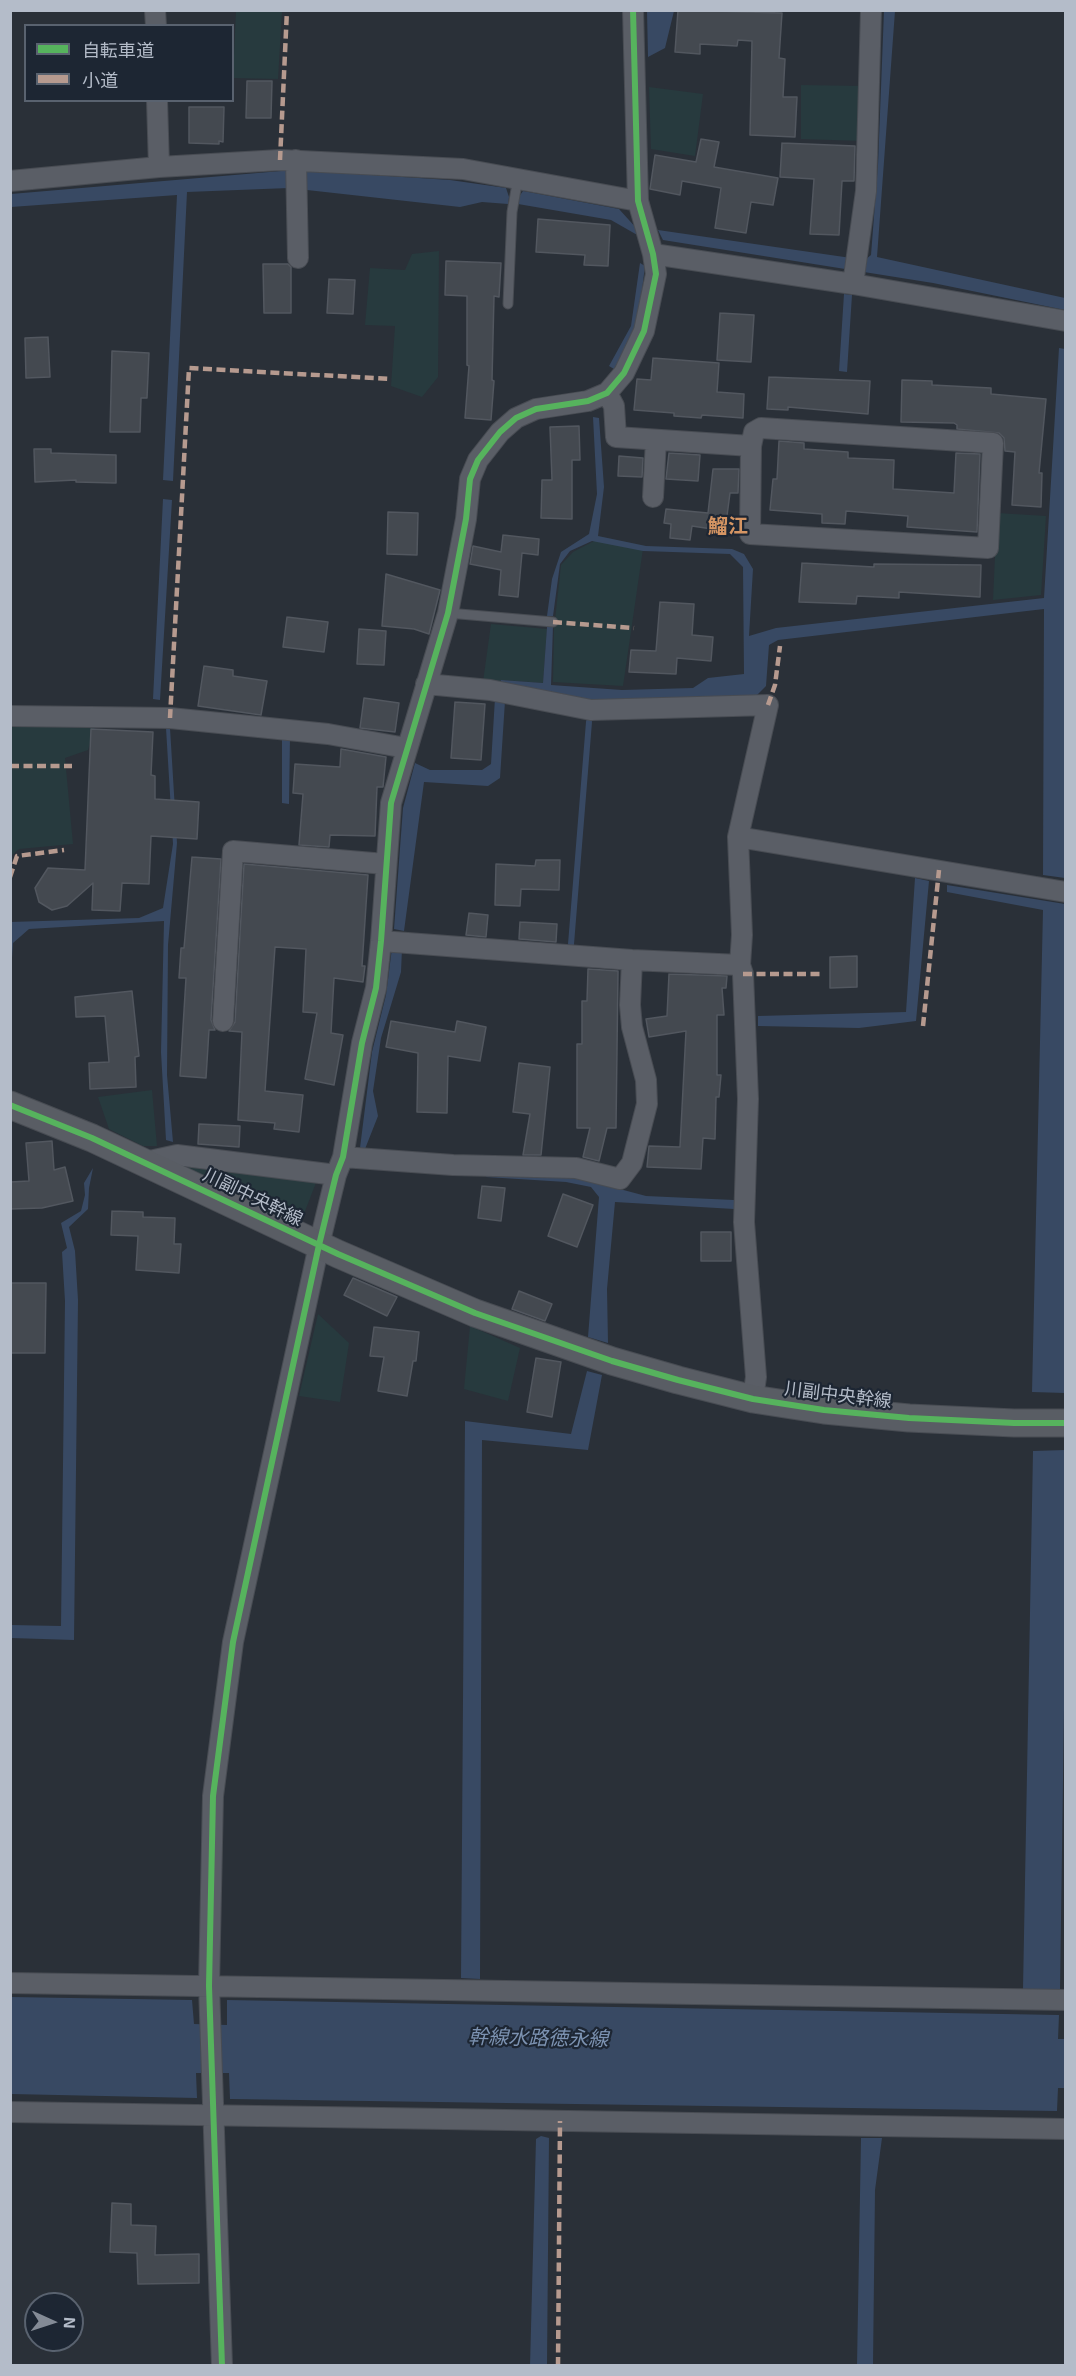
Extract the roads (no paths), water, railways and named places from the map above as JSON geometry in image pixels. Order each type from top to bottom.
[{"type":"street","points":[[222,2366],[209,1986],[213,1796],[233,1642],[319,1245],[336,1175],[343,1156],[362,1043],[376,988],[391,803],[448,613],[466,519],[470,479],[478,460],[500,432],[516,417],[536,409],[588,401],[607,393],[624,374],[644,331],[656,274],[653,254],[638,201],[633,10]]},
{"type":"street","points":[[854,280],[866,191],[872,10]]},
{"type":"street","points":[[157,102],[159,166]]},
{"type":"street","points":[[10,181],[159,166],[296,160],[463,169],[638,201]]},
{"type":"street","points":[[296,160],[298,258]]},
{"type":"street","points":[[653,254],[854,280],[1065,321]]},
{"type":"street","points":[[607,393],[614,406],[616,437],[751,446]]},
{"type":"street","points":[[761,428],[993,442],[988,548],[750,534],[751,446],[754,432],[761,428]]},
{"type":"street","points":[[653,496],[656,440]]},
{"type":"street","points":[[426,684],[490,690],[591,710],[768,705],[738,837],[742,935],[740,965],[743,974],[748,1099],[744,1222],[756,1377],[753,1399]]},
{"type":"street","points":[[10,716],[170,718],[328,734],[406,748]]},
{"type":"street","points":[[738,837],[1065,892]]},
{"type":"street","points":[[223,1021],[233,851],[385,864]]},
{"type":"street","points":[[381,941],[632,960],[740,965]]},
{"type":"street","points":[[343,1156],[453,1165],[576,1168],[620,1179],[632,1163],[647,1104],[646,1080],[632,1027],[630,1005],[632,960]]},
{"type":"street","name":"川副中央幹線","points":[[10,1105],[145,1162],[319,1245],[476,1313],[612,1361],[753,1399],[824,1410],[1014,1424],[1065,1423]]},
{"type":"street","points":[[145,1162],[177,1155],[336,1175]]},
{"type":"street","points":[[10,1983],[1065,2000]]},
{"type":"street","points":[[10,2112],[1065,2129]]},
{"type":"lane","points":[[508,304],[512,213],[518,178]]},
{"type":"lane","points":[[448,613],[553,622]]},
{"type":"water","points":[[647,11],[674,11],[665,48],[648,57]]},
{"type":"water","points":[[884,11],[895,11],[877,257],[1065,298],[1065,310],[933,283],[663,240],[658,230],[865,260],[871,255],[878,165]]},
{"type":"water","points":[[293,170],[450,180],[506,188],[509,197],[508,204],[482,202],[460,207],[289,188],[187,192],[173,481],[163,480],[177,195],[11,207],[11,194]]},
{"type":"water","points":[[523,191],[619,209],[638,230],[639,236],[611,220],[518,204],[518,198]]},
{"type":"water","points":[[640,263],[645,266],[637,330],[614,369],[609,366],[631,326]]},
{"type":"water","points":[[844,294],[852,295],[847,372],[839,371]]},
{"type":"water","points":[[1059,348],[1065,349],[1065,878],[1043,875],[1044,609],[778,640],[769,645],[766,686],[756,696],[591,700],[499,684],[501,680],[543,683],[547,627],[550,626],[553,626],[551,685],[622,690],[693,688],[708,678],[744,674],[743,567],[730,554],[643,551],[592,541],[570,551],[560,564],[553,616],[547,616],[552,579],[561,552],[589,534],[597,494],[593,417],[599,418],[604,487],[598,536],[646,546],[732,549],[744,554],[753,569],[749,636],[776,628],[1044,598]]},
{"type":"water","points":[[163,499],[172,500],[160,700],[153,699]]},
{"type":"water","points":[[495,698],[505,701],[500,778],[488,786],[424,782],[404,931],[394,929],[403,808],[415,763],[430,770],[482,770],[491,764]]},
{"type":"water","points":[[166,728],[170,728],[177,843],[168,945],[167,1075],[173,1142],[166,1140],[161,1052],[164,921],[29,929],[13,943],[10,988],[10,922],[139,918],[163,908],[173,844]]},
{"type":"water","points":[[282,736],[290,736],[289,804],[282,803]]},
{"type":"water","points":[[915,878],[929,881],[916,1021],[859,1028],[758,1026],[758,1016],[906,1012]]},
{"type":"water","points":[[947,885],[1065,904],[1065,1393],[1032,1392],[1043,910],[947,892]]},
{"type":"water","points":[[392,948],[402,949],[401,972],[381,1038],[373,1091],[378,1116],[365,1149],[360,1148],[372,1052],[386,995]]},
{"type":"water","points":[[93,1168],[88,1209],[69,1227],[75,1251],[78,1300],[74,1640],[11,1638],[11,1625],[61,1626],[65,1301],[62,1252],[67,1248],[61,1223],[81,1211],[85,1195],[84,1183]]},
{"type":"water","points":[[488,1170],[571,1176],[646,1196],[734,1200],[734,1209],[615,1202],[607,1289],[608,1343],[588,1337],[599,1197],[591,1187],[566,1182],[486,1177]]},
{"type":"water","points":[[587,1371],[602,1375],[588,1450],[482,1440],[480,1979],[461,1978],[465,1421],[571,1434]]},
{"type":"water","points":[[1065,1450],[1060,1990],[1023,1989],[1033,1451]]},
{"type":"water","name":"幹線水路徳永線","points":[[11,1997],[192,2000],[194,2024],[227,2025],[227,2000],[1059,2015],[1058,2039],[1065,2039],[1065,2088],[1058,2088],[1057,2111],[230,2099],[229,2073],[196,2073],[197,2098],[11,2094]]},
{"type":"water","points":[[541,2136],[549,2138],[547,2365],[530,2366],[536,2139]]},
{"type":"water","points":[[861,2138],[882,2138],[875,2190],[873,2365],[857,2365]]},
{"type":"waterway","points":[[571,944],[589,722]]},
{"type":"district","name":"鰡江","points":[[728,526]]}]
